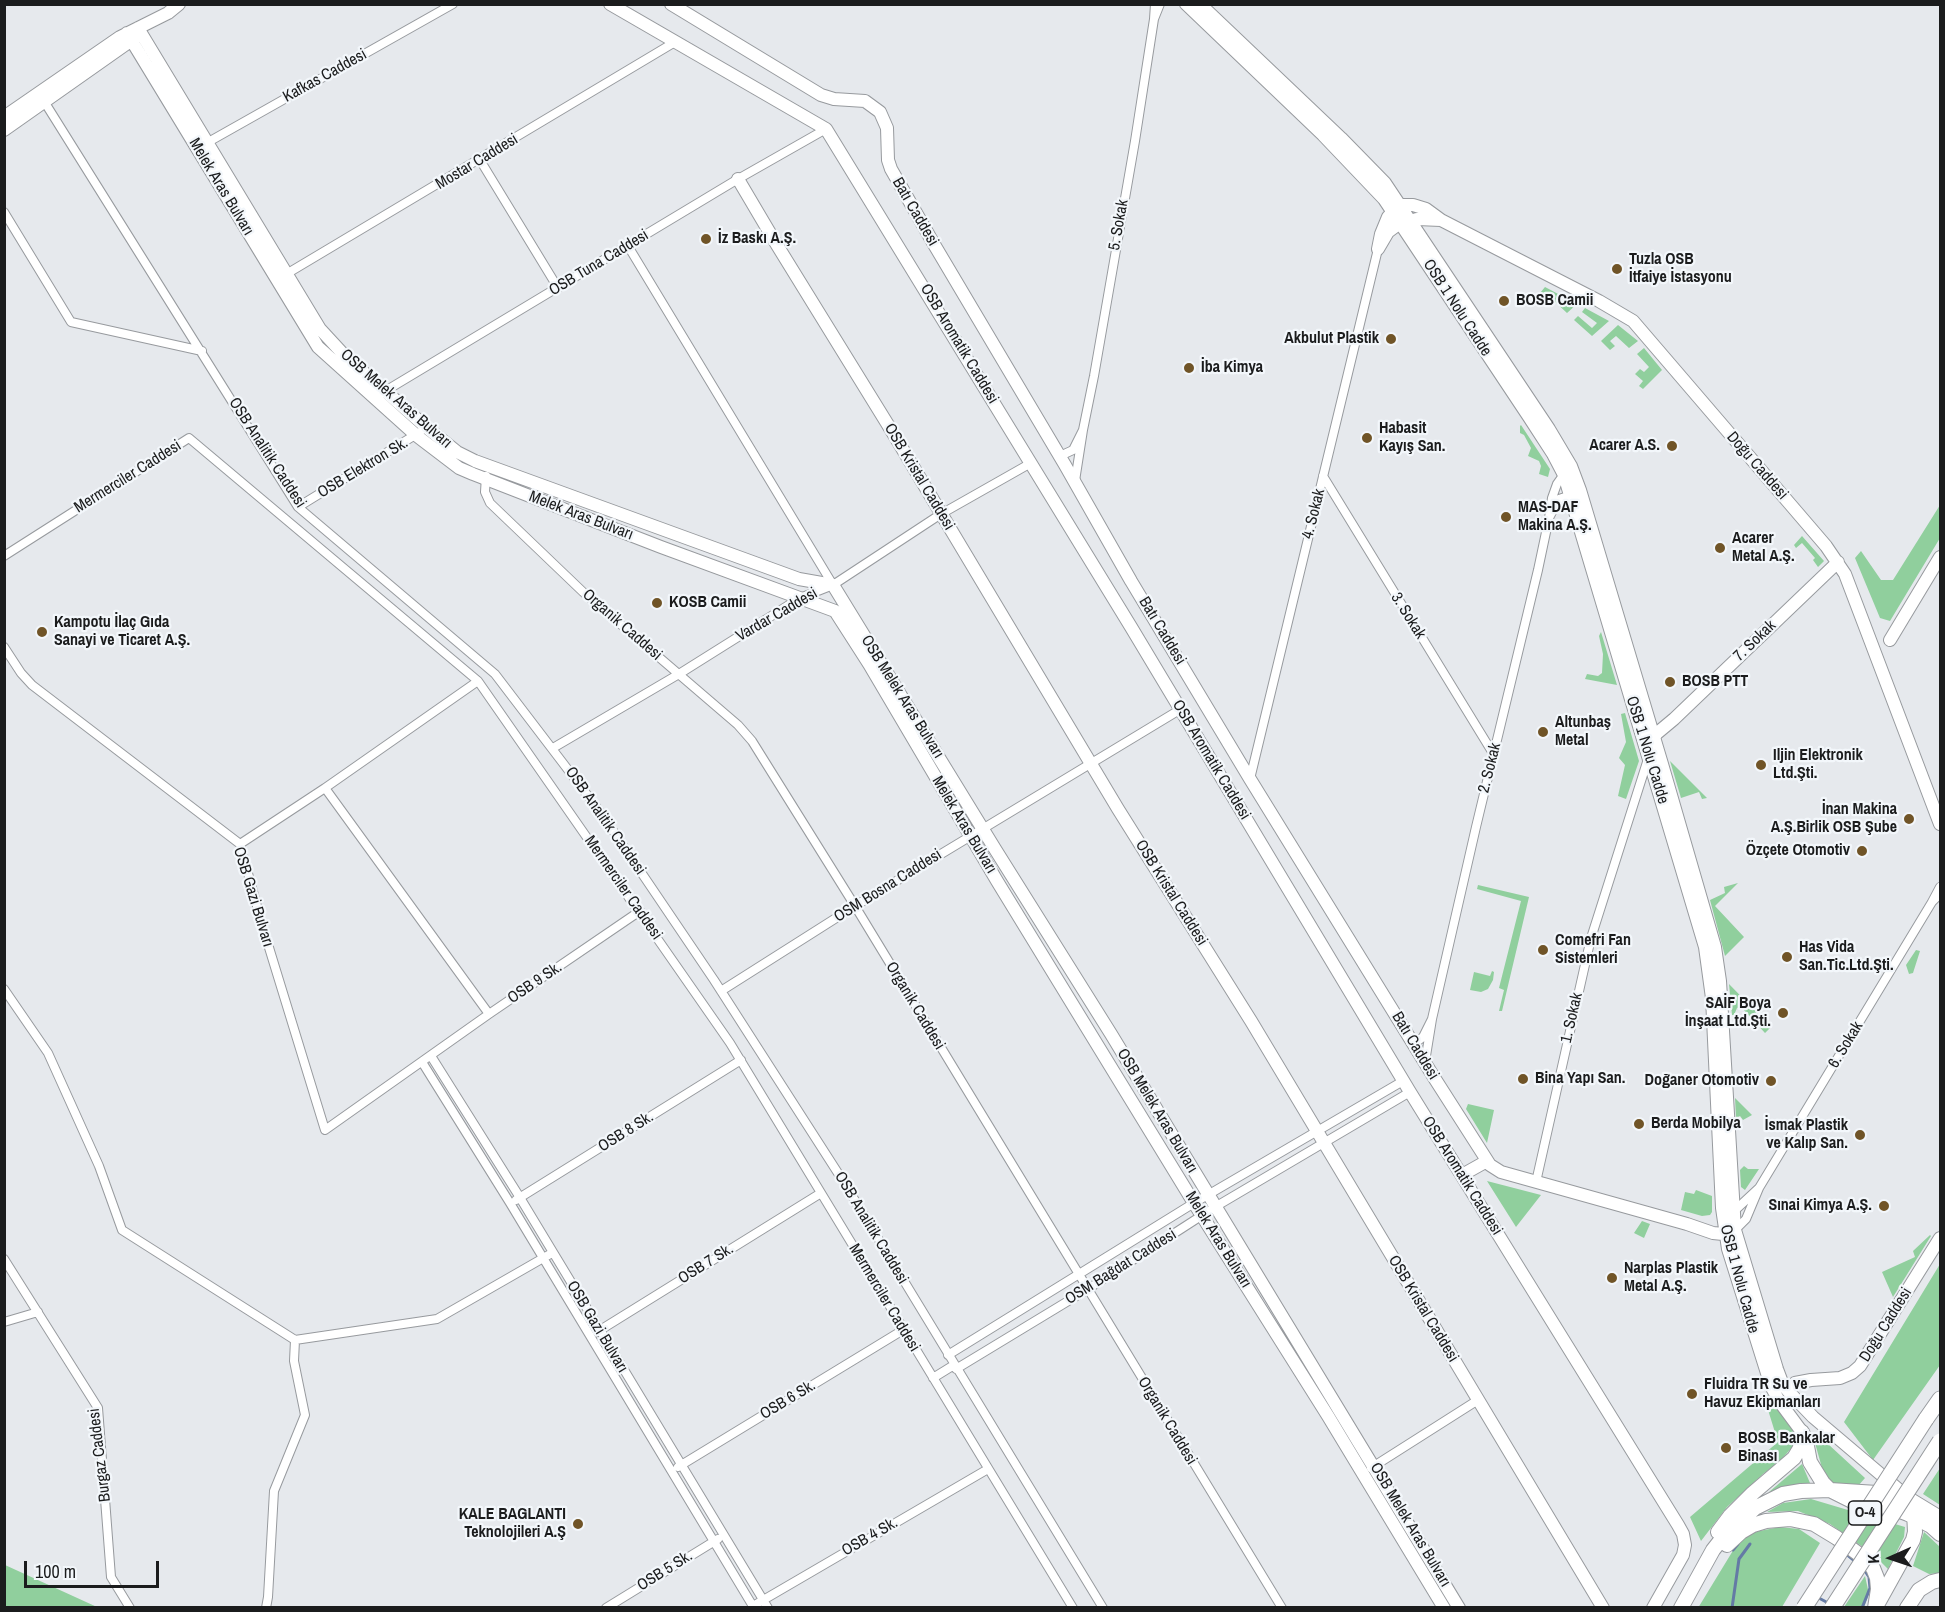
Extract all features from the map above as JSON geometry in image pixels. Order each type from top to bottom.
[{"type":"highway","name":"O-4","points":[[1804,1608],[1941,1399]]},
{"type":"highway","name":"O-4","points":[[1833,1608],[1941,1442]]},
{"type":"main road","name":"OSB 1 Nolu Cadde","points":[[1802,1432],[1810,1462],[1822,1483],[1830,1490],[1854,1502],[1892,1508],[1915,1518],[1941,1534]]},
{"type":"main road","points":[[1681,1608],[1700,1572],[1715,1536],[1753,1493],[1794,1458],[1800,1448],[1802,1432]]},
{"type":"main road","points":[[1700,1572],[1724,1536],[1755,1508],[1783,1494],[1830,1490],[1897,1496],[1912,1501],[1941,1518]]},
{"type":"main road","points":[[1875,1608],[1913,1540],[1915,1518],[1912,1501]]},
{"type":"main road","points":[[1700,1572],[1730,1541],[1753,1525],[1778,1519],[1802,1521],[1814,1524],[1837,1538],[1864,1558],[1873,1568],[1878,1589],[1875,1608]]},
{"type":"main road","points":[[1907,1608],[1918,1590],[1941,1580]]},
{"type":"street","points":[[4,117],[41,97],[179,4]]},
{"type":"street","name":"Kafkas Caddesi","points":[[202,145],[453,4]]},
{"type":"street","name":"OSB Aromatik Caddesi","points":[[610,4],[826,129],[1181,709],[1406,1087],[1683,1534],[1683,1555],[1653,1608]]},
{"type":"street","name":"Batı Caddesi","points":[[671,4],[821,94],[834,99],[865,101],[877,108],[882,115],[887,128],[888,160],[891,169],[1120,562],[1250,779],[1493,1168],[1500,1172],[1713,1233],[1730,1232]]},
{"type":"street","name":"5. Sokak","points":[[1074,482],[1157,4]]},
{"type":"street","name":"OSB 1 Nolu Cadde","points":[[1186,4],[1397,208]]},
{"type":"street","name":"OSB 1 Nolu Cadde","points":[[1200,4],[1385,183],[1406,222],[1567,457],[1571,495],[1651,747],[1706,910],[1717,959],[1724,1037],[1728,1217]]},
{"type":"street","name":"OSB Melek Aras Bulvarı","points":[[134,34],[283,277],[325,336],[379,394],[421,431],[466,457],[606,510],[799,579],[833,585],[1111,1034],[1459,1608]]},
{"type":"street","name":"Mostar Caddesi","points":[[283,277],[675,42]]},
{"type":"street","points":[[4,130],[41,97]]},
{"type":"street","name":"OSB Analitik Caddesi","points":[[41,97],[298,507],[495,674],[601,813],[721,991],[845,1184],[1103,1608]]},
{"type":"street","name":"OSB Tuna Caddesi","points":[[379,394],[738,179],[826,129]]},
{"type":"street","points":[[480,160],[558,288]]},
{"type":"street","name":"OSB Kristal Caddesi","points":[[738,179],[1090,762],[1251,1021],[1603,1608]]},
{"type":"street","name":"Doğu Caddesi","points":[[1397,208],[1408,205],[1419,206],[1441,220],[1599,301],[1633,321],[1838,562],[1845,574],[1941,824]]},
{"type":"street","points":[[1378,249],[1382,228],[1397,208]]},
{"type":"street","points":[[4,212],[71,322],[202,351]]},
{"type":"street","name":"Doğu Caddesi","points":[[1406,222],[1425,219],[1441,220]]},
{"type":"street","points":[[1378,249],[1388,232],[1406,222]]},
{"type":"street","points":[[628,246],[833,585]]},
{"type":"street","name":"4. Sokak","points":[[1250,779],[1378,249]]},
{"type":"street","name":"5. Sokak","points":[[1060,456],[1072,450],[1083,430]]},
{"type":"street","name":"OSB Elektron Sk.","points":[[298,507],[421,431]]},
{"type":"street","name":"Melek Aras Bulvarı","points":[[421,431],[459,468],[601,524],[836,611],[970,836],[1194,1203],[1364,1474],[1444,1608]]},
{"type":"street","name":"Mermerciler Caddesi","points":[[4,556],[189,438],[478,681],[640,911],[741,1060],[1070,1607]]},
{"type":"street","name":"Vardar Caddesi","points":[[553,748],[679,675],[800,598],[833,585],[941,514],[1031,463]]},
{"type":"street","points":[[485,479],[490,466]]},
{"type":"street","name":"3. Sokak","points":[[1323,476],[1494,755]]},
{"type":"street","name":"OSB 1 Nolu Cadde","points":[[1570,477],[1651,747],[1656,779],[1701,933],[1709,970],[1730,1232],[1774,1377],[1779,1401],[1802,1432]]},
{"type":"street","name":"2. Sokak","points":[[1425,1062],[1432,1019],[1538,570],[1554,490],[1560,479],[1570,477]]},
{"type":"street","name":"Organik Caddesi","points":[[485,479],[485,492],[490,503],[583,592],[738,725],[752,741],[855,906],[1282,1608]]},
{"type":"street","name":"2. Sokak","points":[[1549,518],[1559,500],[1571,495]]},
{"type":"street","points":[[601,524],[606,510]]},
{"type":"street","points":[[1890,640],[1941,557]]},
{"type":"street","name":"7. Sokak","points":[[1651,747],[1838,562]]},
{"type":"street","name":"OSB Gazi Bulvarı","points":[[4,647],[32,685],[240,844],[263,928],[325,1130],[431,1056],[768,1608]]},
{"type":"street","points":[[240,844],[325,788],[478,681]]},
{"type":"street","name":"OSM Bosna Caddesi","points":[[721,991],[982,828],[1181,709]]},
{"type":"street","name":"1. Sokak","points":[[1536,1182],[1591,938],[1651,747]]},
{"type":"street","points":[[1639,789],[1656,779]]},
{"type":"street","points":[[325,788],[489,1014]]},
{"type":"street","name":"6. Sokak","points":[[1730,1232],[1746,1219],[1759,1188],[1941,887]]},
{"type":"street","name":"6. Sokak","points":[[1932,902],[1941,894]]},
{"type":"street","name":"OSB 9 Sk.","points":[[431,1056],[640,911]]},
{"type":"street","points":[[4,989],[48,1053],[99,1166],[122,1230],[296,1340],[437,1319],[552,1253]]},
{"type":"street","name":"2. Sokak","points":[[1414,1044],[1423,1037],[1432,1019]]},
{"type":"street","name":"OSB 8 Sk.","points":[[510,1203],[741,1060]]},
{"type":"street","name":"OSB Gazi Bulvarı","points":[[422,1062],[754,1607]]},
{"type":"street","name":"OSM Bağdat Caddesi","points":[[933,1378],[1088,1289],[1321,1137],[1406,1087]]},
{"type":"street","name":"OSM Bağdat Caddesi","points":[[948,1355],[1194,1203],[1321,1137]]},
{"type":"street","points":[[1462,1175],[1487,1161]]},
{"type":"street","name":"6. Sokak","points":[[1728,1217],[1759,1188]]},
{"type":"street","name":"OSB 7 Sk.","points":[[590,1336],[821,1193]]},
{"type":"street","name":"Batı Caddesi","points":[[1687,1224],[1712,1226],[1728,1217]]},
{"type":"street","name":"Doğu Caddesi","points":[[1790,1393],[1795,1383],[1840,1378],[1852,1373],[1860,1366],[1941,1238]]},
{"type":"street","name":"Burgaz Caddesi","points":[[4,1259],[98,1408],[111,1577],[130,1608]]},
{"type":"street","points":[[4,1322],[38,1312]]},
{"type":"street","name":"OSB 6 Sk.","points":[[673,1471],[903,1329]]},
{"type":"street","points":[[266,1608],[274,1491],[305,1415],[294,1361],[296,1340]]},
{"type":"street","name":"OSB 1 Nolu Cadde","points":[[1774,1377],[1813,1417],[1912,1501]]},
{"type":"street","name":"Doğu Caddesi","points":[[1774,1377],[1811,1380]]},
{"type":"street","points":[[1364,1474],[1478,1400]]},
{"type":"street","name":"OSB 4 Sk.","points":[[754,1607],[763,1599],[988,1469]]},
{"type":"street","name":"OSB 5 Sk.","points":[[606,1608],[723,1535]]},
{"type":"green space","points":[[1545,287],[1577,304],[1567,313],[1553,300],[1551,301],[1540,293]]},
{"type":"green space","points":[[1585,308],[1609,321],[1592,336],[1574,320],[1578,316],[1592,328],[1597,323],[1582,312]]},
{"type":"green space","points":[[1618,325],[1638,341],[1629,348],[1616,336],[1610,341],[1615,346],[1610,350],[1601,341]]},
{"type":"green space","points":[[1644,348],[1662,370],[1643,389],[1639,386],[1643,381],[1635,374],[1640,369],[1644,372],[1649,367],[1637,354]]},
{"type":"green space","points":[[1521,425],[1550,469],[1548,477],[1539,474],[1541,466],[1539,461],[1528,456],[1531,448],[1524,435],[1520,433]]},
{"type":"green space","points":[[1940,505],[1940,538],[1890,621],[1880,618],[1855,558],[1861,551],[1881,580],[1893,580]]},
{"type":"green space","points":[[1802,536],[1824,561],[1818,567],[1813,560],[1815,558],[1802,543],[1796,548],[1794,545]]},
{"type":"green space","points":[[1601,632],[1617,685],[1585,679],[1587,674],[1598,676],[1602,673],[1603,654],[1599,636]]},
{"type":"green space","points":[[1625,713],[1639,761],[1626,799],[1618,796],[1625,765],[1619,758],[1626,742],[1621,714]]},
{"type":"green space","points":[[1670,761],[1707,798],[1702,799],[1699,792],[1681,798]]},
{"type":"green space","points":[[1738,883],[1715,906],[1744,937],[1725,956],[1710,900],[1725,893],[1724,887]]},
{"type":"green space","points":[[1478,885],[1529,897],[1502,1011],[1499,1011],[1504,990],[1499,988],[1521,901],[1477,889]]},
{"type":"green space","points":[[1916,950],[1920,951],[1913,973],[1909,974],[1906,965]]},
{"type":"green space","points":[[1492,971],[1494,972],[1493,980],[1488,989],[1481,992],[1470,990],[1474,972],[1490,976]]},
{"type":"green space","points":[[1729,984],[1771,1027],[1765,1033],[1741,1007],[1737,1008],[1732,1015]]},
{"type":"green space","points":[[1735,1098],[1752,1115],[1743,1120],[1740,1116],[1736,1118]]},
{"type":"green space","points":[[1468,1104],[1494,1110],[1487,1143],[1466,1109]]},
{"type":"green space","points":[[1744,1166],[1748,1169],[1759,1169],[1745,1190],[1741,1187],[1740,1170]]},
{"type":"green space","points":[[1487,1181],[1541,1195],[1516,1227]]},
{"type":"green space","points":[[1696,1190],[1712,1196],[1710,1215],[1702,1216],[1681,1210],[1685,1192],[1694,1194]]},
{"type":"green space","points":[[1642,1221],[1650,1224],[1644,1238],[1634,1233]]},
{"type":"green space","points":[[1930,1235],[1893,1297],[1882,1272],[1915,1257],[1913,1251]]},
{"type":"green space","points":[[1940,1264],[1940,1365],[1873,1460],[1844,1422]]},
{"type":"green space","points":[[1768,1395],[1794,1431],[1794,1445],[1781,1460],[1727,1507],[1701,1541],[1690,1517],[1778,1442],[1764,1397]]},
{"type":"green space","points":[[1816,1433],[1865,1478],[1858,1486],[1832,1484],[1822,1468],[1815,1443]]},
{"type":"green space","points":[[1802,1464],[1810,1483],[1769,1492]]},
{"type":"green space","points":[[1940,1468],[1940,1505],[1923,1494]]},
{"type":"green space","points":[[1811,1499],[1905,1527],[1904,1537],[1888,1569],[1873,1554],[1830,1524],[1798,1511],[1767,1512],[1783,1503]]},
{"type":"green space","points":[[1780,1527],[1799,1529],[1820,1543],[1782,1607],[1698,1608],[1737,1544],[1754,1532]]},
{"type":"green space","points":[[1924,1532],[1940,1547],[1940,1573],[1929,1574],[1913,1566]]},
{"type":"green space","points":[[5,1565],[97,1607],[5,1607]]},
{"type":"green space","points":[[1865,1576],[1869,1594],[1864,1607],[1844,1607]]},
{"type":"waterway","points":[[1733,1550],[1738,1544]]},
{"type":"waterway","points":[[1732,1608],[1739,1559],[1750,1544]]},
{"type":"waterway","points":[[1845,1553],[1856,1562]]},
{"type":"waterway","points":[[1862,1608],[1870,1588],[1869,1577],[1863,1568]]},
{"type":"waterway","points":[[1817,1597],[1830,1604]]},
{"type":"place","name":"İz Baskı A.Ş.","points":[[706,239]]},
{"type":"place","name":"Tuzla OSB İtfaiye İstasyonu","points":[[1617,269]]},
{"type":"place","name":"BOSB Camii","points":[[1504,301]]},
{"type":"place","name":"Akbulut Plastik","points":[[1391,339]]},
{"type":"place","name":"İba Kimya","points":[[1189,368]]},
{"type":"place","name":"Habasit Kayış San.","points":[[1367,438]]},
{"type":"place","name":"Acarer A.S.","points":[[1672,446]]},
{"type":"place","name":"MAS-DAF Makina A.Ş.","points":[[1506,517]]},
{"type":"place","name":"Acarer Metal A.Ş.","points":[[1720,548]]},
{"type":"place","name":"KOSB Camii","points":[[657,603]]},
{"type":"place","name":"Kampotu İlaç Gıda Sanayi ve Ticaret A.Ş.","points":[[42,632]]},
{"type":"place","name":"BOSB PTT","points":[[1670,682]]},
{"type":"place","name":"Altunbaş Metal","points":[[1543,732]]},
{"type":"place","name":"Iljin Elektronik Ltd.Şti.","points":[[1761,765]]},
{"type":"place","name":"İnan Makina A.Ş.Birlik OSB Şube","points":[[1909,819]]},
{"type":"place","name":"Özçete Otomotiv","points":[[1862,851]]},
{"type":"place","name":"Comefri Fan Sistemleri","points":[[1543,950]]},
{"type":"place","name":"Has Vida San.Tic.Ltd.Şti.","points":[[1787,957]]},
{"type":"place","name":"SAİF Boya İnşaat Ltd.Şti.","points":[[1783,1013]]},
{"type":"place","name":"Bina Yapı San.","points":[[1523,1079]]},
{"type":"place","name":"Doğaner Otomotiv","points":[[1771,1081]]},
{"type":"place","name":"Berda Mobilya","points":[[1639,1124]]},
{"type":"place","name":"İsmak Plastik ve Kalıp San.","points":[[1860,1135]]},
{"type":"place","name":"Sınai Kimya A.Ş.","points":[[1884,1206]]},
{"type":"place","name":"Narplas Plastik Metal A.Ş.","points":[[1612,1278]]},
{"type":"place","name":"Fluidra TR Su ve Havuz Ekipmanları","points":[[1692,1394]]},
{"type":"place","name":"BOSB Bankalar Binası","points":[[1726,1448]]},
{"type":"place","name":"KALE BAGLANTI Teknolojileri A.Ş","points":[[578,1524]]}]
